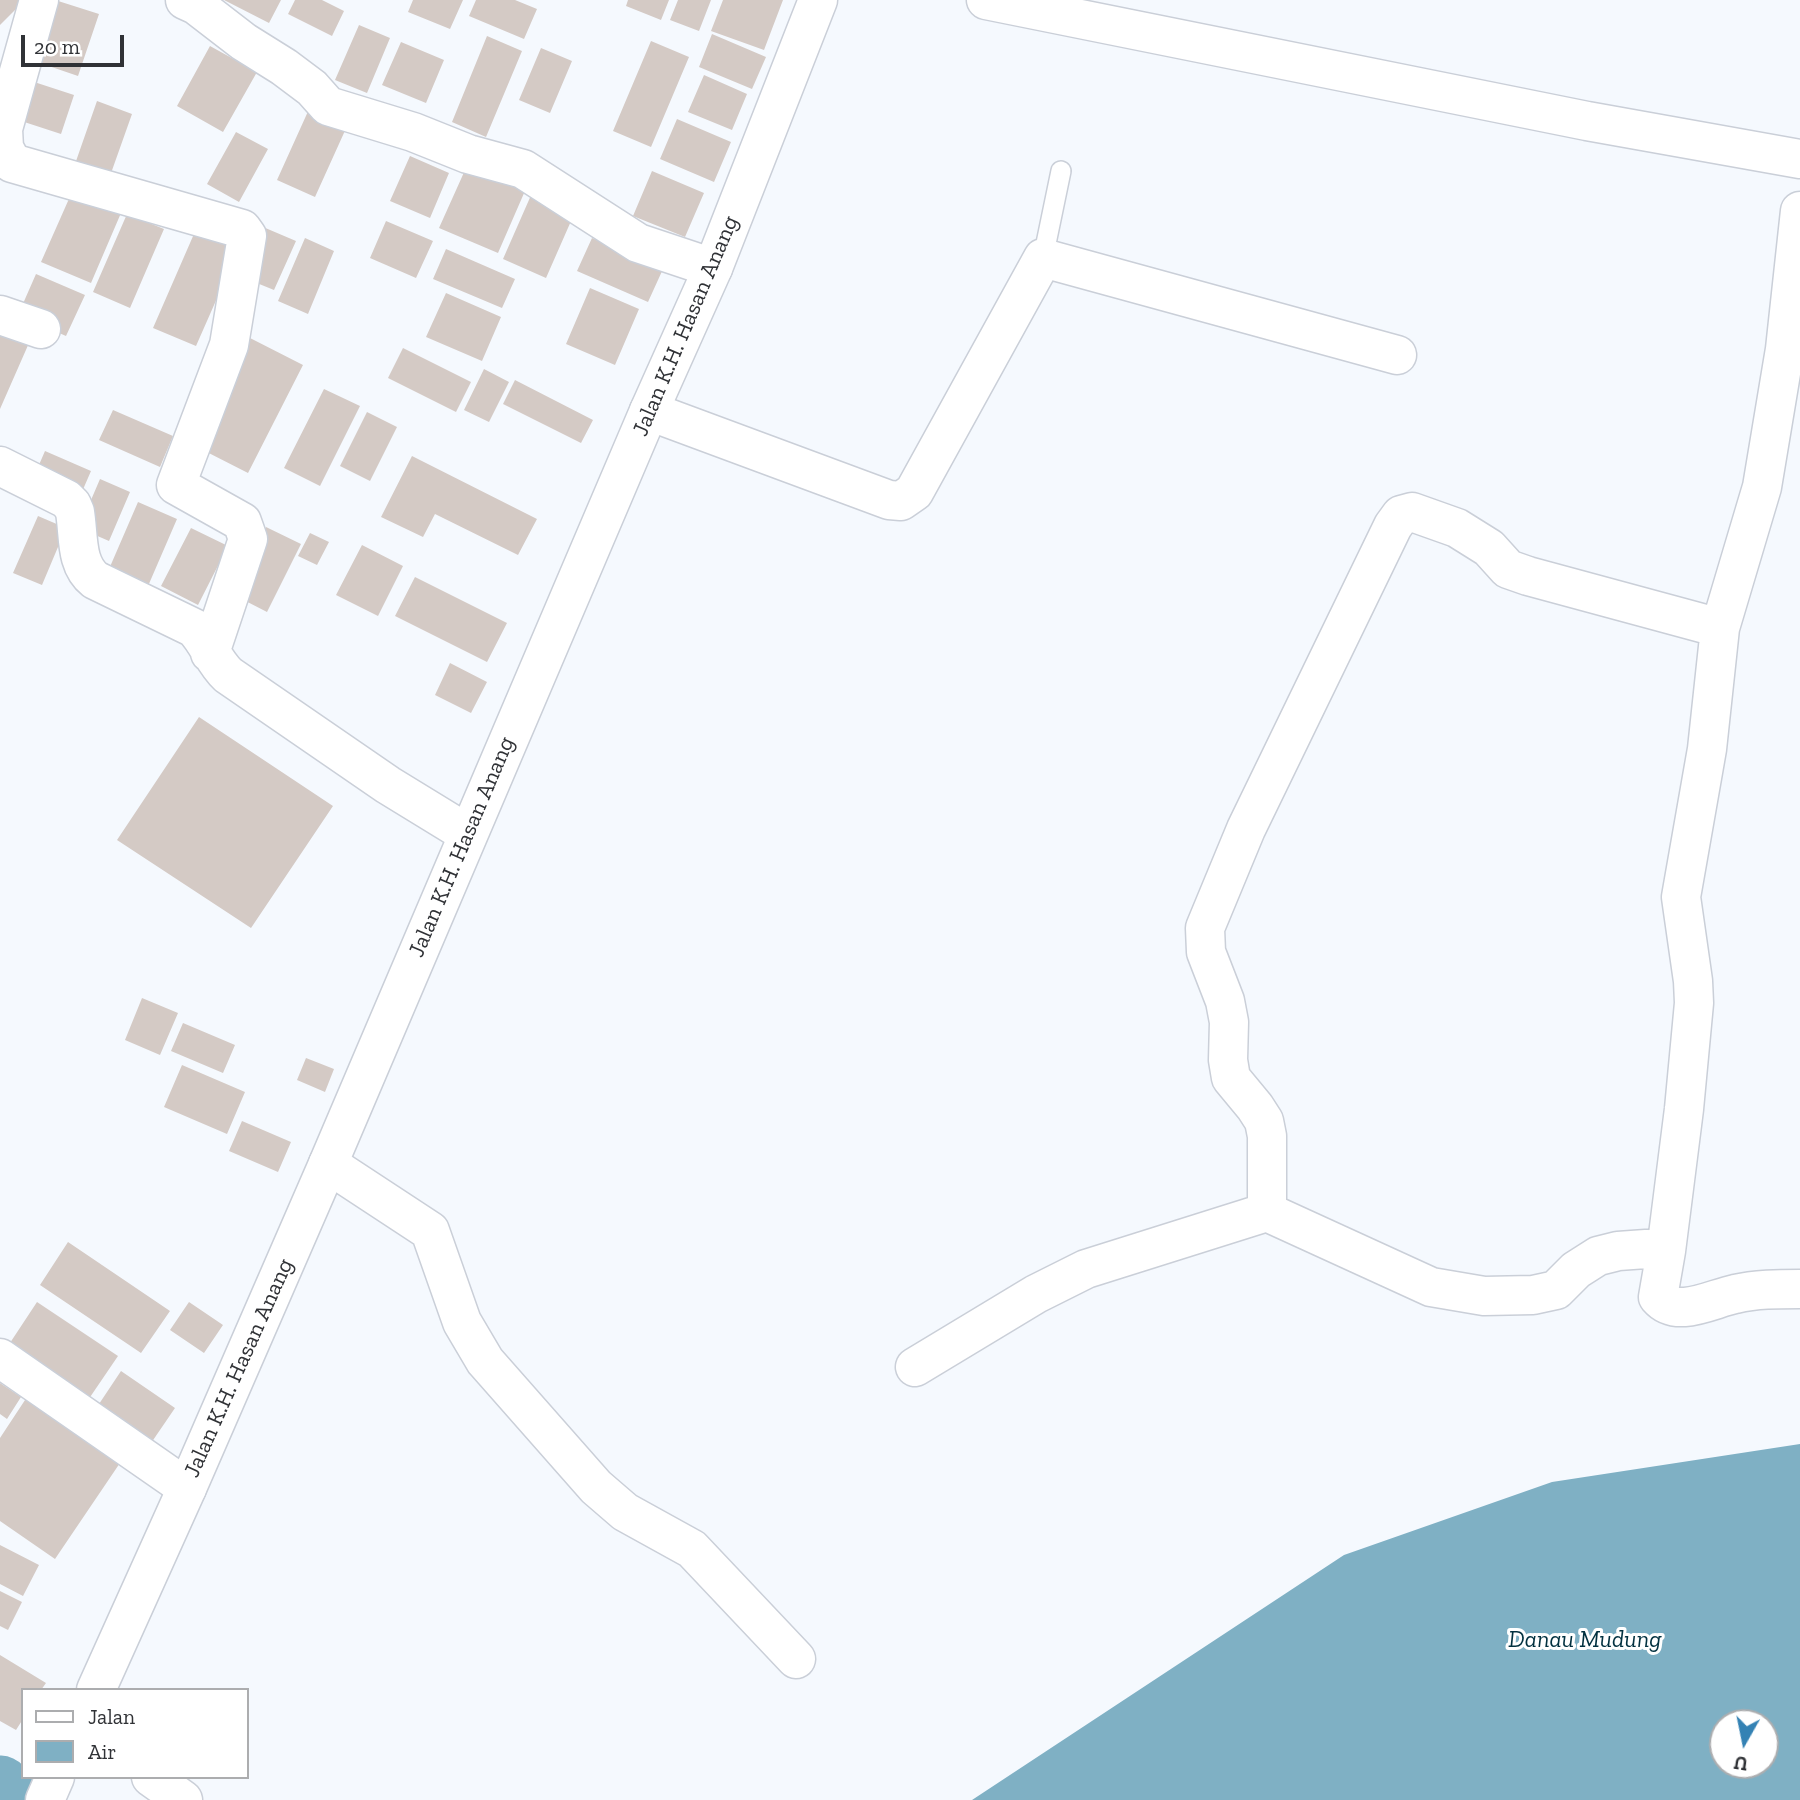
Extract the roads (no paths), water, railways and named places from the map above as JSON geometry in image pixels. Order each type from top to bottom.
[{"type":"street","points":[[39,0],[3,129],[4,148],[12,163],[242,229],[247,236],[229,345],[176,485],[242,522],[246,527],[248,539],[210,653]]},
{"type":"street","points":[[185,0],[284,67],[312,88],[328,106],[413,132],[468,154],[523,169],[638,243],[713,268]]},
{"type":"street","name":"Jalan K.H. Hasan Anang","points":[[97,1688],[328,1164],[467,834],[713,268],[818,0]]},
{"type":"street","points":[[986,0],[1573,118],[1800,159]]},
{"type":"street","points":[[1800,211],[1784,349],[1762,487],[1720,628],[1707,749],[1681,897],[1694,1003],[1684,1109],[1658,1297],[1664,1304],[1675,1307],[1697,1305],[1735,1294],[1769,1289],[1800,1289]]},
{"type":"street","points":[[649,411],[876,495],[901,501],[914,492],[1043,258],[1397,355]]},
{"type":"street","points":[[0,314],[41,329]]},
{"type":"street","points":[[0,466],[66,499],[72,505],[80,562],[85,572],[95,580],[194,628],[202,636],[218,665],[228,675],[388,785],[467,834]]},
{"type":"street","points":[[1268,1212],[1267,1136],[1264,1121],[1231,1078],[1228,1060],[1229,1022],[1225,1001],[1206,952],[1205,928],[1252,817],[1393,526],[1401,515],[1412,512],[1457,528],[1489,548],[1508,569],[1720,628]]},
{"type":"street","points":[[328,1164],[430,1231],[462,1322],[485,1361],[596,1487],[625,1512],[692,1549],[796,1659]]},
{"type":"street","points":[[915,1367],[1036,1294],[1086,1269],[1268,1212],[1431,1287],[1484,1296],[1533,1295],[1556,1290],[1576,1270],[1598,1256],[1618,1251],[1666,1251]]},
{"type":"street","points":[[0,1358],[187,1488]]},
{"type":"street","points":[[45,1800],[54,1779]]},
{"type":"street","points":[[154,1779],[183,1800]]},
{"type":"lane","points":[[1043,258],[1061,171]]},
{"type":"water","name":"Danau Mudung","points":[[1800,1444],[1800,1800],[972,1800],[1344,1555],[1552,1482]]},
{"type":"waterway","points":[[0,1787],[12,1800]]}]
